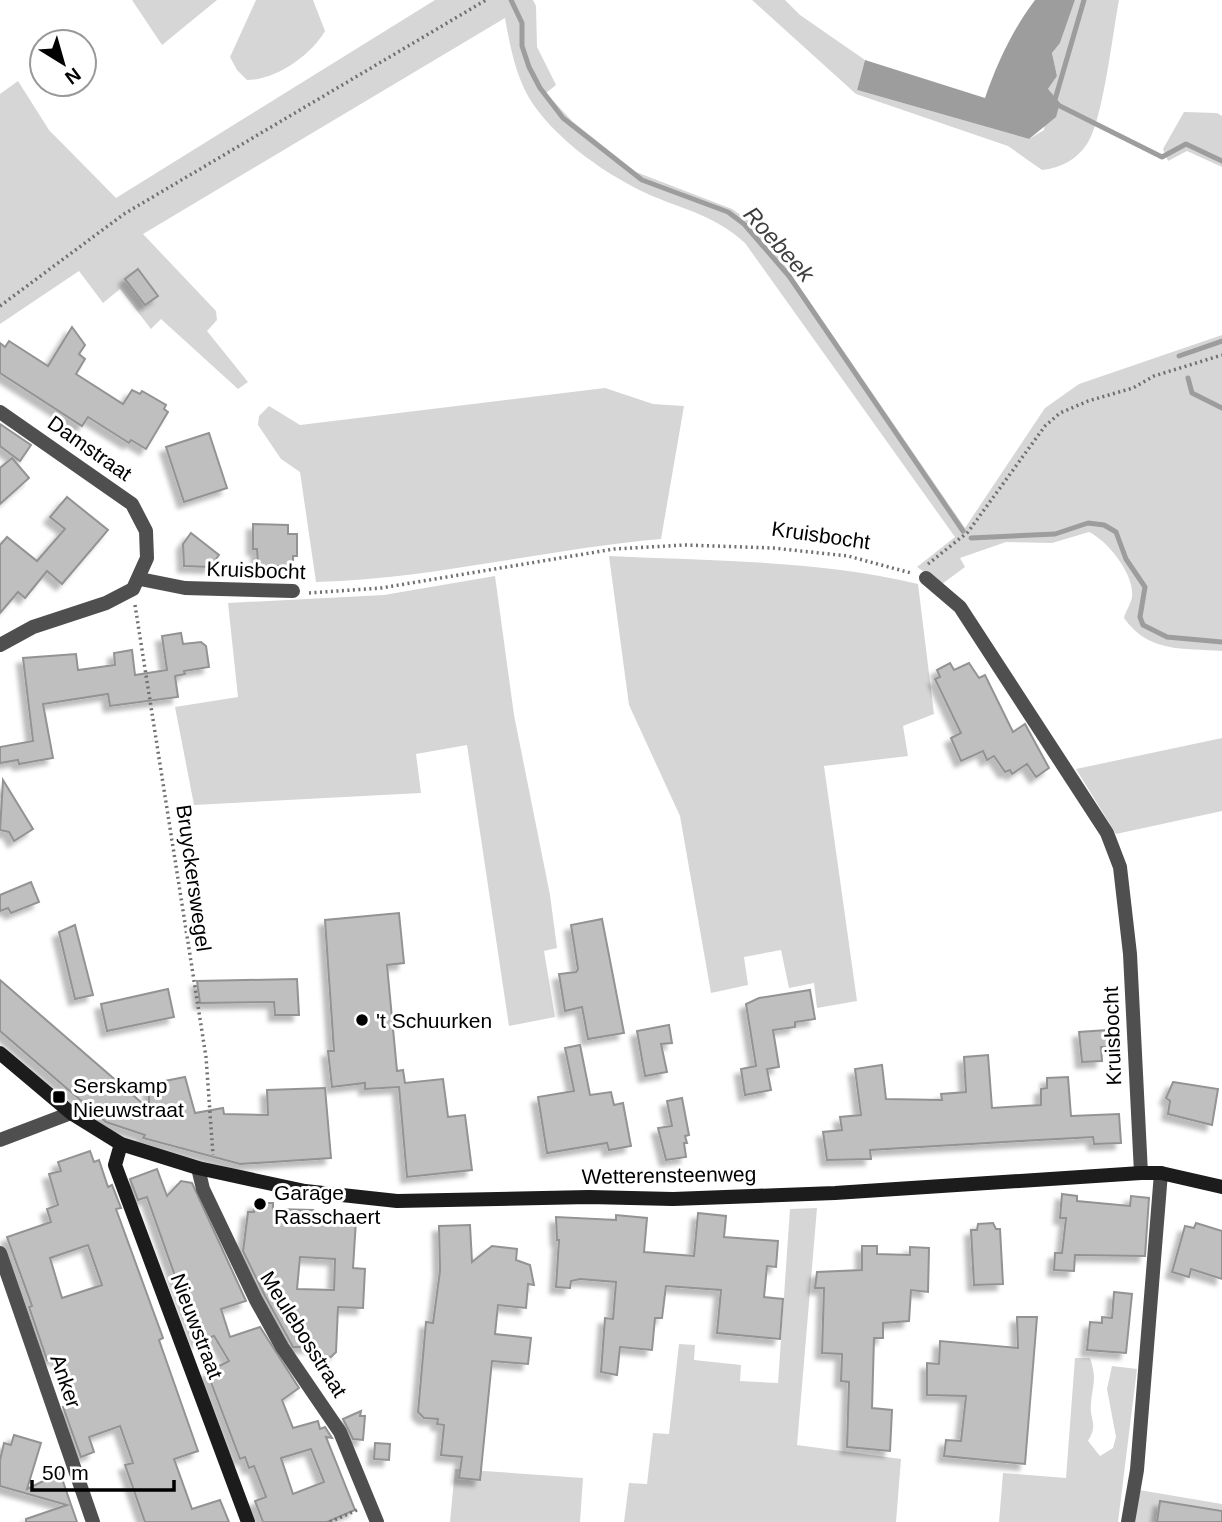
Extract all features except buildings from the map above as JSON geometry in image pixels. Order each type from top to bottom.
[{"type":"street","name":"Damstraat","points":[[0,412],[132,504],[146,531],[147,558],[136,584]]},
{"type":"street","name":"Kruisbocht","points":[[921,576],[960,607],[1107,833],[1120,867],[1130,954],[1141,1173]]},
{"type":"street","name":"Kruisbocht","points":[[136,584],[293,592]]},
{"type":"street","points":[[0,645],[33,627],[106,603],[136,584]]},
{"type":"street","points":[[0,1053],[71,1113],[121,1144]]},
{"type":"street","points":[[0,1140],[71,1113]]},
{"type":"street","name":"Wetterensteenweg","points":[[121,1144],[198,1168],[305,1191],[397,1201],[458,1202],[835,1193],[1141,1173],[1161,1173],[1222,1187]]},
{"type":"street","name":"Nieuwstraat","points":[[121,1144],[115,1165],[248,1522]]},
{"type":"street","name":"Meulebosstraat","points":[[198,1168],[209,1202],[256,1300],[282,1347],[340,1432],[377,1522]]},
{"type":"street","points":[[1128,1522],[1137,1470],[1161,1173]]},
{"type":"street","name":"Anker","points":[[0,1253],[93,1522]]},
{"type":"path","points":[[0,306],[124,214],[486,0]]},
{"type":"path","points":[[921,576],[968,532],[1045,426],[1060,413],[1114,391],[1133,388],[1154,376],[1222,355]]},
{"type":"path","name":"Kruisbocht","points":[[293,592],[322,593],[382,588],[614,549],[685,545],[773,548],[848,556],[921,576]]},
{"type":"path","name":"Bruyckerswegel","points":[[136,584],[206,1057],[216,1172]]},
{"type":"path","points":[[330,1522],[369,1504]]},
{"type":"shaded area","points":[[132,0],[217,0],[162,45]]},
{"type":"shaded area","points":[[256,0],[313,0],[325,31],[311,49],[281,71],[247,80],[230,57]]},
{"type":"shaded area","points":[[435,0],[533,0],[536,6],[537,47],[556,85],[546,93],[572,121],[636,172],[732,209],[752,223],[775,251],[965,528],[1045,408],[1079,384],[1222,335],[1222,651],[1167,647],[1144,638],[1124,618],[1132,597],[1132,588],[1125,569],[1112,551],[1089,532],[1052,543],[1006,542],[960,558],[965,567],[942,584],[917,567],[955,537],[745,243],[700,214],[650,195],[618,178],[586,157],[556,132],[533,104],[522,84],[505,18],[143,234],[216,311],[217,320],[207,331],[248,382],[238,389],[161,319],[151,329],[120,289],[103,303],[79,271],[0,324],[0,94],[18,81],[49,130],[116,198]]},
{"type":"shaded area","points":[[752,0],[785,0],[800,15],[865,60],[857,90],[1029,139],[1044,130],[1048,89],[1057,76],[1052,53],[1060,43],[1075,0],[1119,0],[1103,97],[1093,132],[1083,150],[1073,159],[1042,170],[1008,146],[856,94]]},
{"type":"shaded area","points":[[1035,0],[1075,0],[1060,43],[1052,53],[1057,76],[1048,89],[1060,103],[1056,117],[1029,139],[857,90],[865,60],[985,98],[1006,47]]},
{"type":"shaded area","points":[[1184,112],[1217,113],[1222,116],[1222,167],[1187,151],[1168,161],[1163,149]]},
{"type":"shaded area","points":[[605,388],[653,404],[684,406],[661,539],[359,580],[316,582],[300,472],[281,459],[258,425],[259,416],[269,406],[300,425]]},
{"type":"shaded area","points":[[609,556],[803,566],[918,584],[934,714],[903,726],[908,756],[824,766],[857,1001],[817,1008],[814,983],[789,988],[781,950],[744,957],[748,985],[711,993],[680,816],[629,705]]},
{"type":"shaded area","points":[[495,576],[514,715],[550,895],[557,948],[544,951],[555,1017],[509,1026],[467,745],[416,754],[421,793],[194,805],[175,707],[238,697],[228,603],[384,595]]},
{"type":"shaded area","points":[[1222,738],[1222,811],[1116,834],[1076,769]]},
{"type":"shaded area","points":[[817,1208],[797,1445],[901,1459],[896,1522],[624,1522],[629,1483],[647,1484],[653,1433],[669,1434],[679,1344],[695,1345],[694,1360],[741,1365],[740,1381],[778,1383],[790,1209]]},
{"type":"shaded area","points":[[1075,1358],[1090,1358],[1092,1365],[1093,1426],[1088,1441],[1100,1456],[1113,1448],[1116,1437],[1107,1389],[1112,1366],[1137,1369],[1118,1522],[999,1522],[1003,1473],[1066,1478]]},
{"type":"shaded area","points":[[455,1469],[583,1478],[580,1522],[450,1522]]},
{"type":"shaded area","points":[[1139,1490],[1222,1504],[1222,1522],[1133,1522]]},
{"type":"waterway","name":"Roebeek","points":[[511,0],[522,23],[522,46],[529,67],[540,88],[563,118],[642,180],[728,212],[744,224],[789,276],[963,531]]},
{"type":"waterway","points":[[1084,0],[1054,103],[1162,157],[1186,144],[1222,161]]},
{"type":"waterway","points":[[1179,356],[1222,341]]},
{"type":"waterway","points":[[1188,378],[1192,393],[1222,408]]},
{"type":"waterway","name":"Roebeek","points":[[971,538],[1055,534],[1088,523],[1104,525],[1116,532],[1126,559],[1145,587],[1140,617],[1143,625],[1167,637],[1222,642]]},
{"type":"place","name":"'t Schuurken","points":[[362,1020]]},
{"type":"place","name":"Serskamp Nieuwstraat","points":[[59,1097]]},
{"type":"place","name":"Garage Rasschaert","points":[[260,1204]]}]
